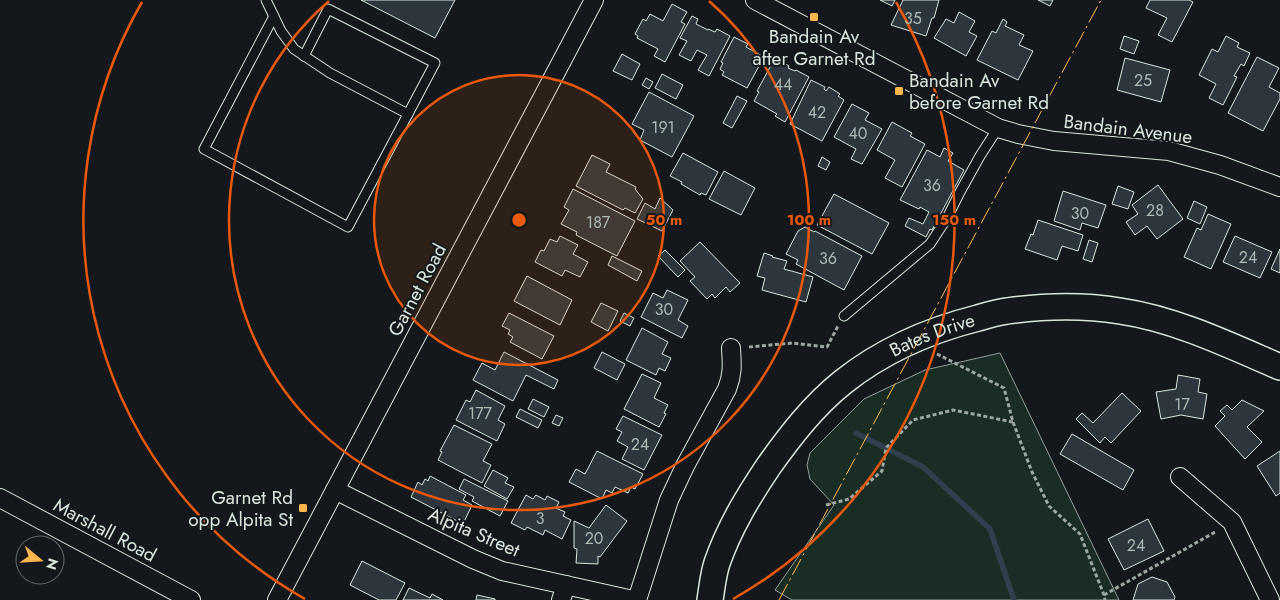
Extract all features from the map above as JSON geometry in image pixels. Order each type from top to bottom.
[{"type":"main road","name":"Bates Drive","points":[[710,600],[717,565],[728,534],[752,491],[784,444],[803,420],[843,382],[877,359],[912,341],[962,322],[1006,311],[1053,307],[1085,307],[1157,318],[1280,367]]},
{"type":"street","name":"Garnet Road","points":[[277,600],[594,0]]},
{"type":"street","name":"Bandain Avenue","points":[[754,0],[998,128],[1054,141],[1169,151],[1220,165],[1280,187]]},
{"type":"street","points":[[637,600],[669,500],[684,466],[732,377],[731,348]]},
{"type":"street","points":[[1180,477],[1232,522],[1270,600]]},
{"type":"street","name":"Alpita Street","points":[[335,490],[489,566],[564,592],[632,600]]},
{"type":"street","name":"Marshall Road","points":[[0,498],[191,600]]},
{"type":"lane","points":[[266,0],[285,38],[294,49],[330,73],[408,114]]},
{"type":"lane","points":[[274,16],[204,149],[348,227],[434,63],[328,10],[304,56]]},
{"type":"lane","points":[[844,316],[930,244],[947,218],[998,128]]},
{"type":"path","points":[[731,348],[792,343],[827,347],[844,316]]},
{"type":"path","points":[[912,341],[1004,388],[1013,422],[1032,472],[1049,506],[1080,534],[1104,595],[1104,600]]},
{"type":"path","points":[[826,505],[849,499],[882,471],[886,448],[913,420],[953,410],[1013,422]]},
{"type":"path","points":[[1104,595],[1206,538]]},
{"type":"green space","points":[[1000,353],[1119,600],[792,600],[775,590],[834,505],[810,479],[807,465],[810,453],[864,399],[925,370]]},
{"type":"building","points":[[361,0],[455,0],[435,38]]},
{"type":"building","points":[[880,0],[895,0],[892,6]]},
{"type":"building","points":[[903,0],[939,0],[926,36],[891,25]]},
{"type":"building","points":[[1038,0],[1053,0],[1050,6]]},
{"type":"building","points":[[1150,0],[1189,0],[1193,2],[1172,42],[1158,35],[1167,18],[1146,8]]},
{"type":"building","points":[[672,4],[687,12],[681,22],[685,24],[665,62],[654,56],[658,49],[637,38],[638,36],[635,34],[643,19],[646,21],[650,14],[663,21]]},
{"type":"building","points":[[959,12],[975,21],[969,32],[977,36],[966,56],[934,38],[946,19],[954,23]]},
{"type":"building","points":[[692,16],[698,19],[696,24],[715,32],[717,29],[730,36],[709,76],[698,70],[707,55],[697,50],[691,61],[679,55],[687,41],[680,38]]},
{"type":"building","points":[[1003,19],[1007,22],[1005,26],[1024,35],[1019,45],[1033,51],[1018,80],[977,60],[992,31],[996,33]]},
{"type":"building","points":[[1124,36],[1139,41],[1134,54],[1120,49]]},
{"type":"building","points":[[1226,36],[1239,43],[1237,47],[1250,53],[1244,66],[1241,64],[1234,76],[1237,77],[1223,105],[1209,98],[1216,84],[1199,75],[1212,49],[1218,52]]},
{"type":"building","points":[[734,37],[748,44],[746,47],[764,57],[747,88],[722,75],[724,72],[720,69],[723,63],[721,62]]},
{"type":"building","points":[[622,54],[640,64],[632,80],[613,71]]},
{"type":"building","points":[[1257,57],[1279,68],[1269,87],[1280,93],[1280,99],[1263,131],[1228,113]]},
{"type":"building","points":[[775,58],[789,66],[788,68],[809,77],[785,122],[775,116],[777,114],[754,101],[759,92],[757,91]]},
{"type":"building","points":[[1125,58],[1170,70],[1161,102],[1117,90]]},
{"type":"building","points":[[662,74],[683,85],[676,99],[655,88]]},
{"type":"building","points":[[646,78],[653,82],[649,89],[642,85]]},
{"type":"building","points":[[811,80],[825,87],[826,91],[829,87],[840,94],[838,96],[844,100],[822,141],[790,124]]},
{"type":"building","points":[[649,92],[694,116],[672,157],[640,140],[644,130],[632,124]]},
{"type":"building","points":[[737,96],[747,101],[732,128],[723,123]]},
{"type":"building","points":[[852,104],[869,113],[865,120],[882,129],[862,164],[851,159],[856,149],[834,137]]},
{"type":"building","points":[[892,122],[912,133],[910,136],[925,144],[902,187],[885,178],[895,160],[877,150]]},
{"type":"building","points":[[944,148],[953,153],[948,161],[964,170],[932,230],[930,229],[926,237],[905,226],[909,218],[923,224],[929,212],[900,200],[927,150],[940,157]]},
{"type":"building","points":[[683,153],[718,172],[706,195],[701,193],[700,195],[670,176]]},
{"type":"building","points":[[592,155],[610,164],[606,172],[636,187],[635,189],[643,199],[635,213],[625,208],[623,210],[576,186]]},
{"type":"building","points":[[822,157],[830,162],[826,170],[818,166]]},
{"type":"building","points":[[724,171],[755,188],[741,215],[709,199]]},
{"type":"building","points":[[1158,185],[1183,219],[1157,239],[1147,226],[1135,235],[1126,222],[1138,214],[1132,205]]},
{"type":"building","points":[[1118,186],[1134,192],[1128,209],[1112,204]]},
{"type":"building","points":[[573,189],[635,221],[617,256],[576,235],[577,232],[561,224],[569,210],[564,207]]},
{"type":"building","points":[[1063,191],[1106,205],[1098,228],[1082,223],[1080,230],[1054,221]]},
{"type":"building","points":[[834,194],[889,223],[872,254],[817,225]]},
{"type":"building","points":[[660,198],[673,210],[662,231],[637,219],[645,203],[655,209]]},
{"type":"building","points":[[1194,201],[1207,207],[1200,224],[1187,218]]},
{"type":"building","points":[[1208,214],[1231,224],[1211,269],[1184,257],[1197,228],[1201,230]]},
{"type":"building","points":[[1038,220],[1083,235],[1078,251],[1062,246],[1057,260],[1025,249],[1031,234],[1033,235]]},
{"type":"building","points":[[805,227],[862,256],[844,290],[796,264],[798,260],[786,254],[798,231]]},
{"type":"building","points":[[560,236],[578,245],[573,254],[588,262],[580,277],[565,270],[562,276],[535,262],[541,250],[544,251],[550,239],[557,242]]},
{"type":"building","points":[[1235,236],[1272,252],[1260,278],[1223,262]]},
{"type":"building","points":[[1089,240],[1098,243],[1092,262],[1083,259]]},
{"type":"building","points":[[700,242],[740,283],[730,292],[726,287],[715,298],[712,294],[707,299],[690,281],[695,277],[680,261]]},
{"type":"building","points":[[1280,249],[1280,273],[1271,269]]},
{"type":"building","points":[[665,250],[685,270],[678,277],[658,256]]},
{"type":"building","points":[[764,253],[787,261],[784,269],[813,277],[806,302],[762,290],[765,278],[757,276]]},
{"type":"building","points":[[612,256],[642,271],[637,281],[608,265]]},
{"type":"building","points":[[527,276],[572,300],[560,325],[514,301]]},
{"type":"building","points":[[667,290],[688,300],[678,320],[688,326],[682,338],[641,317],[653,293],[663,298]]},
{"type":"building","points":[[601,303],[618,311],[608,331],[591,322]]},
{"type":"building","points":[[509,313],[554,336],[542,359],[510,342],[513,337],[508,334],[510,330],[502,326]]},
{"type":"building","points":[[624,313],[634,318],[630,326],[620,321]]},
{"type":"building","points":[[642,328],[668,342],[662,354],[671,358],[665,371],[659,368],[656,375],[626,360]]},
{"type":"building","points":[[504,352],[558,380],[554,389],[526,375],[513,401],[473,380],[482,363],[495,370]]},
{"type":"building","points":[[602,352],[625,364],[617,380],[594,368]]},
{"type":"building","points":[[642,374],[661,383],[654,398],[668,405],[664,413],[666,414],[659,427],[624,409]]},
{"type":"building","points":[[1178,375],[1200,379],[1198,392],[1207,394],[1203,419],[1181,415],[1161,419],[1156,392],[1176,389]]},
{"type":"building","points":[[476,390],[505,406],[498,420],[505,424],[497,441],[456,420],[466,400],[470,402]]},
{"type":"building","points":[[1122,393],[1141,411],[1111,443],[1105,437],[1100,443],[1076,419],[1082,413],[1093,423]]},
{"type":"building","points":[[533,399],[549,407],[544,417],[528,409]]},
{"type":"building","points":[[1242,400],[1264,411],[1247,427],[1262,442],[1245,459],[1215,426],[1225,416],[1220,411],[1227,405],[1232,410]]},
{"type":"building","points":[[520,409],[542,420],[538,428],[516,417]]},
{"type":"building","points":[[556,415],[563,418],[559,426],[552,423]]},
{"type":"building","points":[[623,416],[662,435],[644,470],[622,459],[628,447],[617,441],[622,432],[616,429]]},
{"type":"building","points":[[454,425],[492,444],[483,461],[491,465],[482,483],[438,460],[442,452],[440,451]]},
{"type":"building","points":[[1072,434],[1134,470],[1123,490],[1060,454]]},
{"type":"building","points":[[597,451],[643,474],[635,489],[631,487],[628,493],[615,487],[612,493],[606,490],[602,499],[569,482],[576,469],[585,474]]},
{"type":"building","points":[[1280,451],[1280,493],[1276,496],[1257,466]]},
{"type":"building","points":[[493,470],[508,478],[505,483],[514,487],[507,499],[484,486]]},
{"type":"building","points":[[430,476],[466,495],[463,500],[472,505],[463,524],[411,497],[418,482],[422,485],[425,479],[428,481]]},
{"type":"building","points":[[464,479],[508,501],[500,516],[472,501],[474,497],[459,489]]},
{"type":"building","points":[[526,495],[533,499],[536,495],[545,500],[547,496],[559,502],[556,508],[565,512],[563,516],[571,520],[562,539],[545,530],[543,535],[527,527],[525,530],[511,523]]},
{"type":"building","points":[[606,505],[627,521],[600,557],[598,556],[598,564],[576,563],[577,549],[574,548],[574,521],[589,528]]},
{"type":"building","points":[[1148,519],[1164,551],[1124,570],[1108,539]]},
{"type":"building","points":[[362,561],[405,583],[396,600],[379,600],[350,585]]},
{"type":"building","points":[[1152,577],[1167,582],[1175,597],[1174,600],[1133,600],[1138,584]]},
{"type":"building","points":[[409,588],[430,598],[432,594],[443,600],[403,600]]},
{"type":"building","points":[[477,595],[495,599],[495,600],[476,600]]},
{"type":"waterway","points":[[856,433],[923,467],[990,529],[1014,600]]},
{"type":"power","points":[[779,600],[1101,0]]},
{"type":"place","name":"Bandain Av after Garnet Rd","points":[[814,17]]},
{"type":"place","name":"Bandain Av before Garnet Rd","points":[[899,91]]},
{"type":"place","name":"Garnet Rd opp Alpita St","points":[[303,508]]}]
